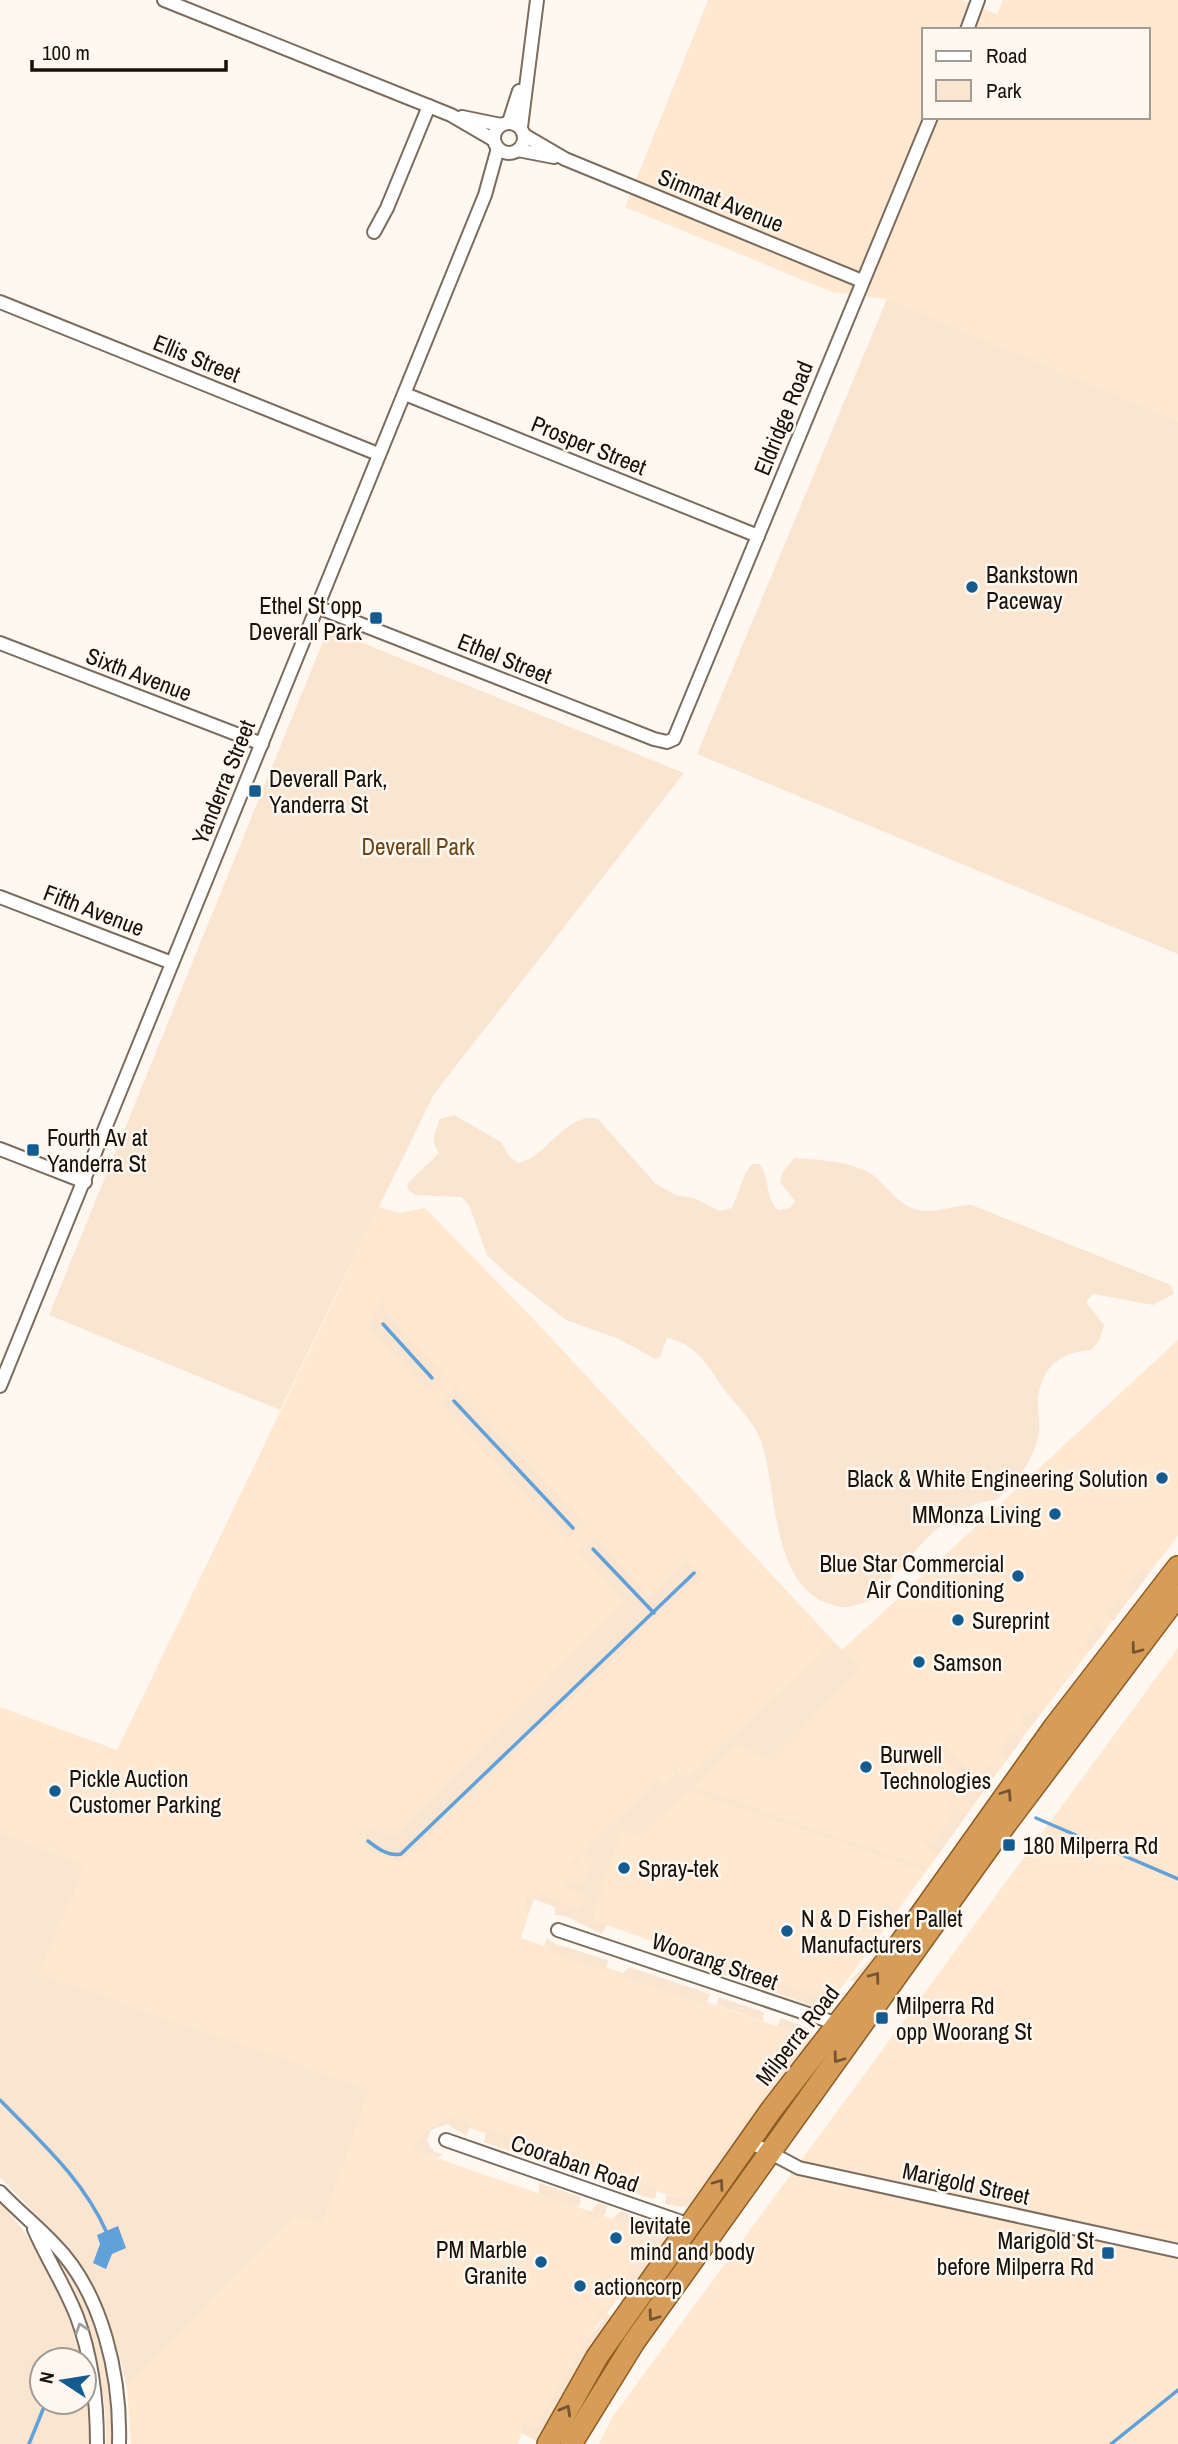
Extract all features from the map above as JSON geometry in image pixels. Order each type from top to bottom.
[{"type":"highway","name":"Milperra Road","points":[[571,2444],[634,2342],[771,2155],[848,2028],[1059,1721],[1178,1567]]},
{"type":"highway","name":"Milperra Road","points":[[548,2444],[597,2357],[750,2142],[848,2028],[1178,1595]]},
{"type":"street","name":"Simmat Avenue","points":[[164,0],[451,115],[505,148],[565,159]]},
{"type":"street","points":[[505,148],[514,127],[537,0]]},
{"type":"street","points":[[968,28],[978,0]]},
{"type":"street","points":[[374,232],[387,208],[429,106]]},
{"type":"street","name":"Simmat Avenue","points":[[451,115],[514,127],[565,159],[862,281]]},
{"type":"street","name":"Eldridge Road","points":[[677,736],[929,119]]},
{"type":"street","points":[[505,148],[495,131],[514,127]]},
{"type":"street","name":"Yanderra Street","points":[[0,1386],[505,148]]},
{"type":"street","name":"Ellis Street","points":[[0,302],[378,454]]},
{"type":"street","name":"Prosper Street","points":[[405,394],[758,536]]},
{"type":"street","name":"Ethel Street","points":[[317,607],[654,739],[667,742],[677,736]]},
{"type":"street","name":"Sixth Avenue","points":[[0,643],[262,744]]},
{"type":"street","name":"Fifth Avenue","points":[[0,897],[172,963]]},
{"type":"street","points":[[0,1149],[85,1182]]},
{"type":"street","name":"Woorang Street","points":[[558,1930],[848,2028]]},
{"type":"street","name":"Cooraban Road","points":[[446,2140],[690,2225]]},
{"type":"street","name":"Marigold Street","points":[[750,2142],[799,2168],[1178,2251]]},
{"type":"street","points":[[0,2192],[69,2262],[100,2321],[113,2366],[119,2444]]},
{"type":"street","points":[[33,2227],[66,2293],[86,2344],[96,2403],[97,2444]]},
{"type":"shaded area","points":[[708,0],[962,0],[997,14],[1003,0],[1178,0],[1178,421],[887,299],[832,292],[625,207]]},
{"type":"shaded area","points":[[379,1207],[401,1213],[425,1208],[539,1325],[842,1650],[1178,1340],[1178,1536],[1029,1729],[832,2001],[809,1997],[533,1899],[521,1938],[794,2032],[801,2045],[711,2172],[686,2201],[452,2122],[453,2118],[431,2127],[411,2149],[647,2231],[656,2249],[587,2339],[534,2429],[524,2425],[518,2444],[131,2444],[127,2388],[294,2217],[368,2089],[39,1974],[84,1865],[0,1833],[0,1707],[117,1750]]},
{"type":"shaded area","points":[[1178,1648],[1178,2444],[599,2444],[613,2416]]},
{"type":"green space","name":"Bankstown Paceway","points":[[887,299],[1178,421],[1178,954],[697,754]]},
{"type":"green space","name":"Deverall Park","points":[[328,629],[684,773],[434,1094],[280,1410],[49,1315]]},
{"type":"green space","points":[[454,1115],[501,1142],[509,1156],[518,1163],[539,1152],[576,1122],[587,1118],[598,1119],[655,1183],[675,1195],[694,1198],[719,1211],[732,1208],[745,1174],[752,1164],[759,1164],[763,1169],[771,1199],[778,1210],[790,1208],[795,1201],[780,1182],[783,1172],[794,1158],[850,1165],[874,1176],[910,1207],[933,1210],[972,1205],[1171,1285],[1174,1294],[1153,1305],[1093,1294],[1086,1302],[1104,1325],[1099,1341],[1091,1350],[1070,1354],[1054,1363],[1048,1370],[1038,1399],[1037,1442],[1018,1478],[997,1500],[966,1508],[939,1527],[872,1600],[841,1607],[818,1599],[801,1583],[789,1563],[775,1514],[761,1441],[748,1418],[699,1356],[685,1344],[667,1338],[660,1357],[655,1359],[619,1339],[566,1320],[508,1275],[487,1255],[469,1205],[461,1197],[416,1195],[409,1191],[407,1184],[439,1153],[434,1140],[440,1119]]},
{"type":"green space","points":[[384,1291],[385,1312],[444,1375],[427,1391],[369,1329]]},
{"type":"green space","points":[[456,1387],[585,1524],[567,1540],[440,1403]]},
{"type":"green space","points":[[595,1537],[649,1597],[687,1561],[701,1576],[400,1862],[362,1847],[369,1829],[395,1837],[624,1601],[578,1552]]},
{"type":"green space","points":[[1141,1568],[1150,1572],[1133,1595],[1127,1585]]},
{"type":"green space","points":[[1119,1596],[1127,1602],[1113,1621],[1106,1614]]},
{"type":"green space","points":[[1097,1625],[1105,1631],[1091,1649],[1083,1643]]},
{"type":"green space","points":[[834,1642],[860,1668],[771,1762],[739,1744],[693,1787],[927,1868],[924,1871],[689,1790],[640,1835],[622,1829],[592,1920],[607,1925],[602,1934],[565,1916],[555,1915],[555,1907],[534,1899],[529,1913],[523,1911],[527,1897],[533,1899],[535,1892],[580,1909],[585,1895],[564,1887],[568,1880],[580,1886],[595,1859],[584,1853],[576,1867],[570,1864],[651,1788],[649,1786],[657,1779],[663,1785],[676,1773],[669,1764],[687,1779]]},
{"type":"green space","points":[[1000,1696],[1028,1717],[1034,1710],[1040,1715],[1029,1729],[1020,1722],[1022,1716]]},
{"type":"green space","points":[[1013,1732],[1022,1739],[1007,1760],[999,1751]]},
{"type":"green space","points":[[945,1745],[977,1779],[989,1765],[999,1769],[972,1806],[962,1799],[971,1786],[938,1753]]},
{"type":"green space","points":[[950,1803],[966,1815],[938,1855],[922,1842],[924,1839],[933,1845],[954,1811],[948,1806]]},
{"type":"green space","points":[[0,1833],[85,1865],[39,1974],[369,2089],[322,2223],[294,2217],[127,2388],[119,2354],[96,2296],[64,2248],[0,2177]]},
{"type":"green space","points":[[883,1903],[898,1909],[890,1920],[877,1915]]},
{"type":"green space","points":[[884,1935],[886,1939],[856,1982],[851,1980],[872,1957]]},
{"type":"green space","points":[[547,1938],[556,1944],[608,1960],[606,1971],[549,1951],[550,1948],[544,1946]]},
{"type":"green space","points":[[655,1942],[680,1950],[677,1959],[653,1951]]},
{"type":"green space","points":[[712,1961],[733,1968],[730,1977],[708,1970]]},
{"type":"green space","points":[[629,1967],[710,1994],[706,2006],[621,1976]]},
{"type":"green space","points":[[741,1971],[762,1978],[756,1986],[740,1981]]},
{"type":"green space","points":[[769,1981],[822,1999],[836,1998],[826,2010],[821,2009],[767,1990]]},
{"type":"green space","points":[[719,1997],[764,2012],[763,2021],[720,2006],[718,2010],[715,2009]]},
{"type":"green space","points":[[781,2018],[806,2027],[811,2033],[810,2043],[691,2208],[665,2204],[666,2195],[681,2199],[690,2197],[800,2046],[797,2033],[777,2026]]},
{"type":"green space","points":[[453,2117],[471,2124],[466,2136],[447,2124],[431,2130],[427,2141],[434,2152],[443,2154],[438,2158],[410,2149],[431,2127]]},
{"type":"green space","points":[[486,2129],[593,2166],[589,2178],[484,2142]]},
{"type":"green space","points":[[606,2171],[656,2187],[656,2197],[652,2199],[602,2182]]},
{"type":"green space","points":[[539,2183],[580,2197],[581,2202],[578,2207],[539,2194]]},
{"type":"green space","points":[[0,2203],[28,2237],[51,2276],[77,2346],[28,2346],[28,2416],[88,2416],[91,2444],[0,2444]]},
{"type":"green space","points":[[598,2203],[606,2206],[606,2213],[598,2220],[587,2216]]},
{"type":"green space","points":[[621,2211],[635,2216],[634,2226],[612,2219]]},
{"type":"green space","points":[[650,2221],[665,2229],[668,2239],[625,2302],[616,2298],[614,2289],[646,2249],[647,2240],[643,2232]]},
{"type":"green space","points":[[46,2243],[77,2289],[98,2337],[110,2389],[115,2444],[106,2444],[106,2417],[98,2370],[98,2346],[91,2346]]},
{"type":"green space","points":[[602,2308],[613,2318],[537,2441],[521,2433],[524,2424],[534,2428],[587,2339],[604,2320],[595,2316]]},
{"type":"water","points":[[118,2226],[126,2248],[112,2254],[106,2269],[93,2263],[100,2244],[97,2235]]},
{"type":"waterway","points":[[383,1324],[432,1378]]},
{"type":"waterway","points":[[454,1401],[573,1528]]},
{"type":"waterway","points":[[593,1549],[654,1613]]},
{"type":"waterway","points":[[368,1841],[388,1853],[401,1854],[694,1573]]},
{"type":"waterway","points":[[1036,1818],[1178,1879]]},
{"type":"waterway","points":[[0,2100],[46,2146],[73,2178],[86,2195],[107,2233]]},
{"type":"waterway","points":[[1111,2444],[1178,2390]]},
{"type":"waterway","points":[[29,2444],[40,2416]]},
{"type":"place","name":"Bankstown Paceway","points":[[972,587]]},
{"type":"place","name":"Ethel St opp Deverall Park","points":[[376,618]]},
{"type":"place","name":"Deverall Park, Yanderra St","points":[[255,791]]},
{"type":"place","name":"Fourth Av at Yanderra St","points":[[33,1150]]},
{"type":"place","name":"Black & White Engineering Solution","points":[[1162,1478]]},
{"type":"place","name":"MMonza Living","points":[[1055,1514]]},
{"type":"place","name":"Blue Star Commercial Air Conditioning","points":[[1018,1576]]},
{"type":"place","name":"Sureprint","points":[[958,1620]]},
{"type":"place","name":"Samson","points":[[919,1662]]},
{"type":"place","name":"Burwell Technologies","points":[[866,1767]]},
{"type":"place","name":"Pickle Auction Customer Parking","points":[[55,1791]]},
{"type":"place","name":"180 Milperra Rd","points":[[1009,1845]]},
{"type":"place","name":"Spray-tek","points":[[624,1868]]},
{"type":"place","name":"N & D Fisher Pallet Manufacturers","points":[[787,1931]]},
{"type":"place","name":"Milperra Rd opp Woorang St","points":[[882,2018]]},
{"type":"place","name":"levitate mind and body","points":[[616,2238]]},
{"type":"place","name":"Marigold St before Milperra Rd","points":[[1108,2253]]},
{"type":"place","name":"PM Marble Granite","points":[[541,2262]]},
{"type":"place","name":"actioncorp","points":[[580,2286]]}]
